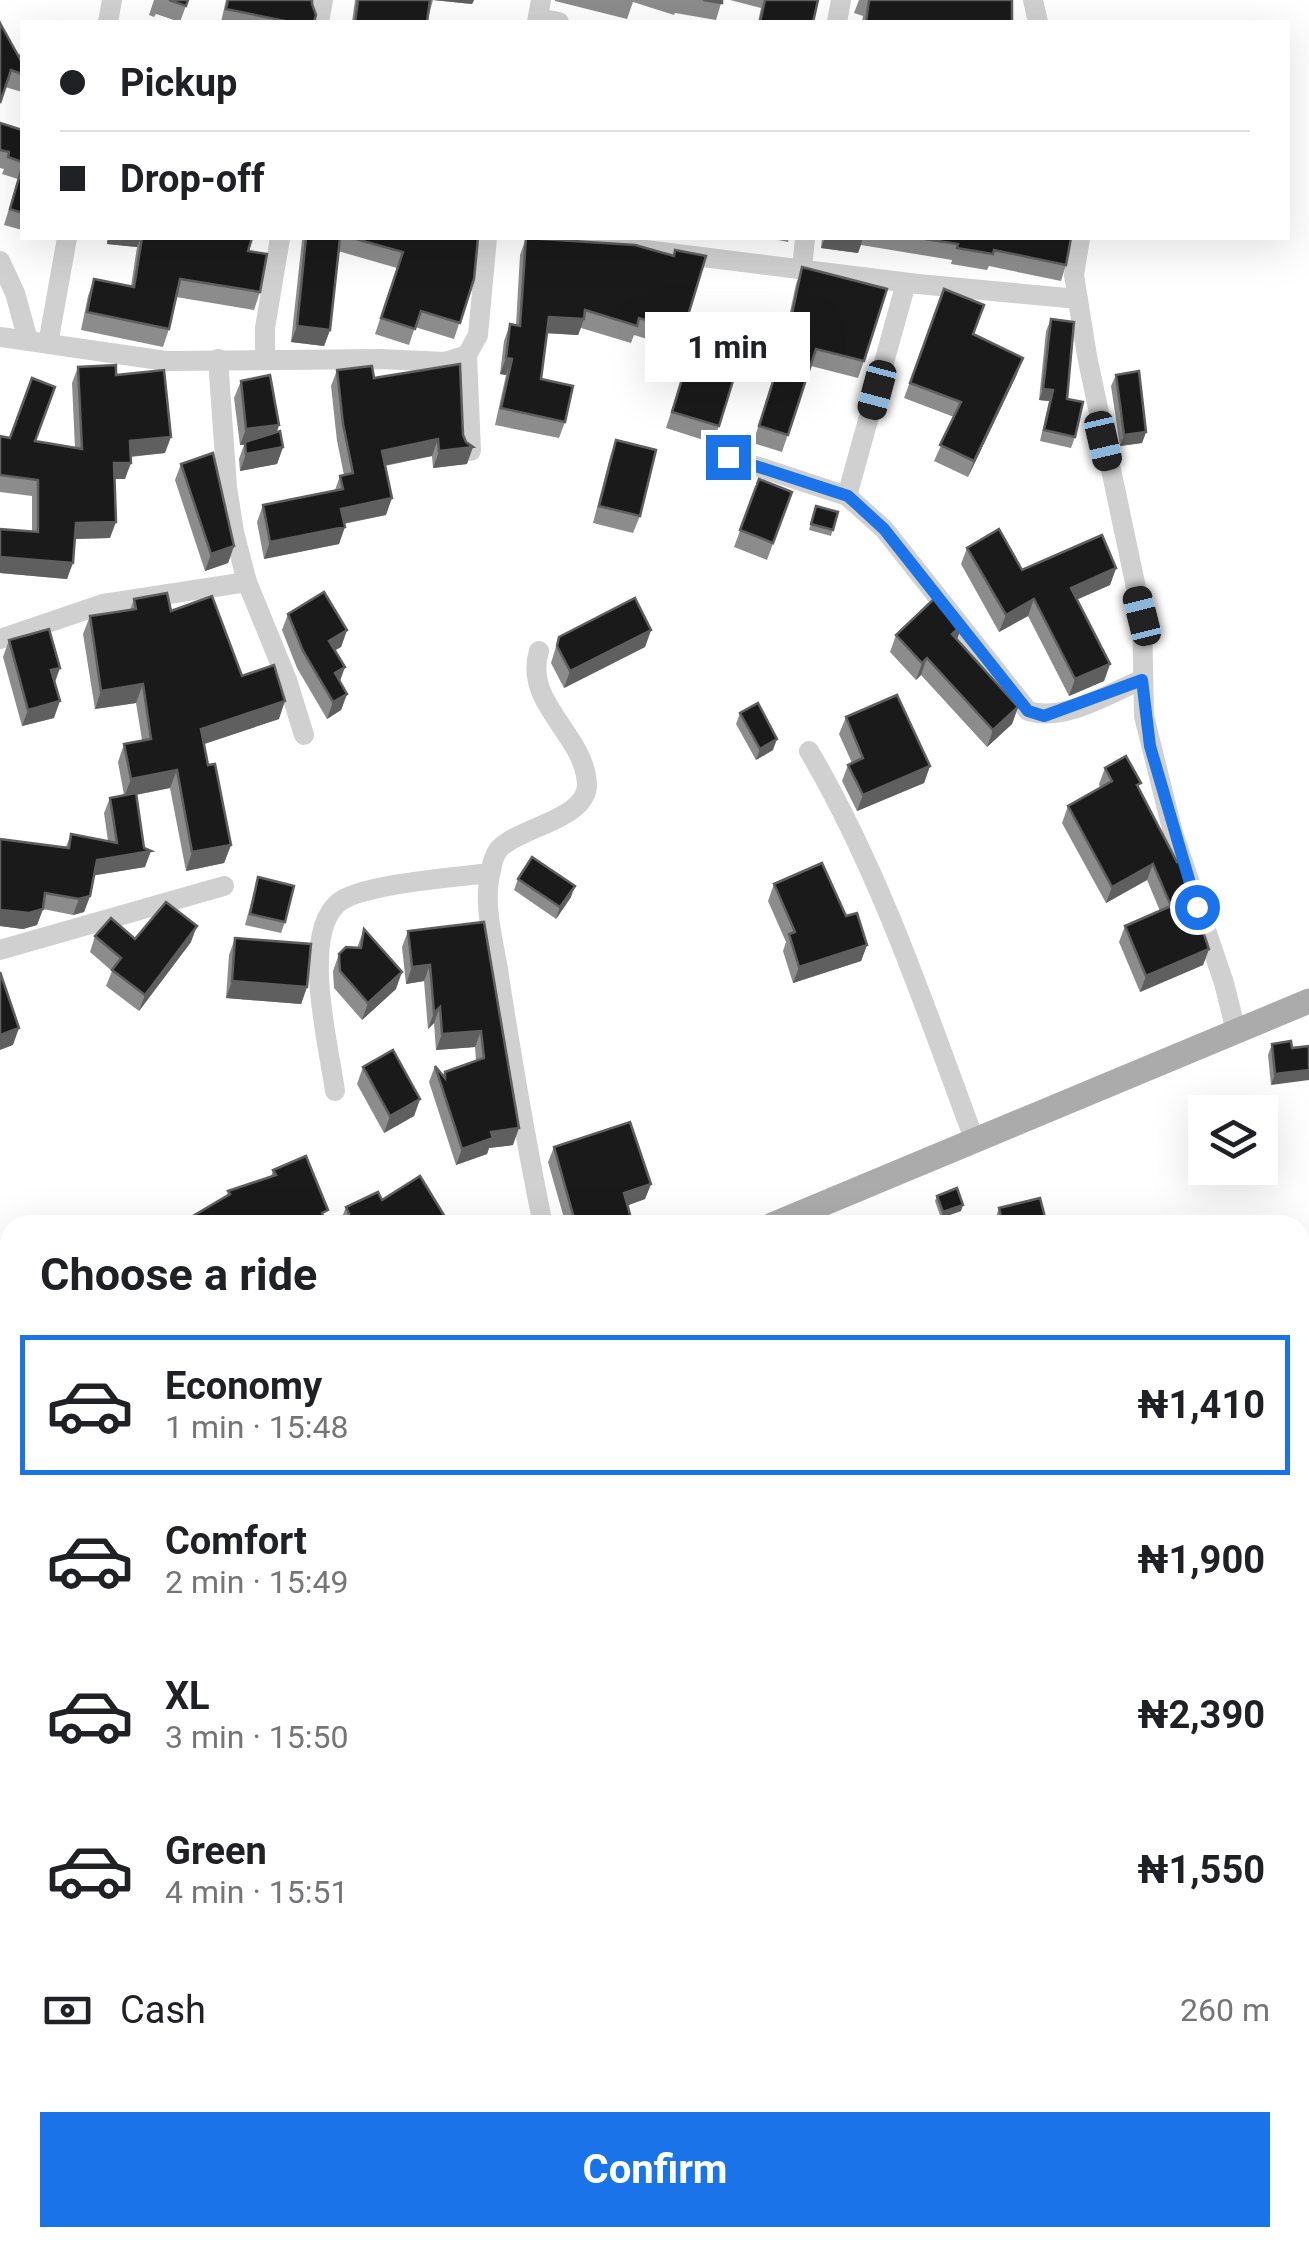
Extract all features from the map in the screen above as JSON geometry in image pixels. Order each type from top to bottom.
[{"type":"main road","points":[[795,1215],[1309,1002]]},
{"type":"street","points":[[38,342],[66,240]]},
{"type":"street","points":[[265,359],[280,240]]},
{"type":"street","points":[[472,451],[467,355],[478,335],[486,240]]},
{"type":"street","points":[[566,240],[906,283],[1078,300]]},
{"type":"street","points":[[802,270],[805,240]]},
{"type":"street","points":[[1080,240],[1074,275],[1103,441],[1142,616],[1142,680],[1150,746],[1173,833],[1224,983],[1236,1032]]},
{"type":"street","points":[[0,262],[38,342]]},
{"type":"street","points":[[848,496],[906,283]]},
{"type":"street","points":[[0,338],[166,360],[445,362],[467,355]]},
{"type":"street","points":[[218,359],[228,487],[247,582],[287,680],[304,735]]},
{"type":"street","points":[[728,457],[848,496],[884,529],[1028,711],[1044,716],[1142,680]]},
{"type":"street","points":[[0,638],[103,604],[247,582]]},
{"type":"street","points":[[539,651],[535,664],[540,691],[576,750],[588,784],[583,797],[564,816],[498,850],[490,873],[487,910],[540,1215]]},
{"type":"street","points":[[809,750],[841,806],[897,933],[974,1139]]},
{"type":"street","points":[[335,1091],[318,957],[326,922],[339,902],[383,886],[490,873]]},
{"type":"street","points":[[0,950],[224,886]]},
{"type":"building","points":[[228,0],[312,0],[316,15],[315,20],[280,20],[226,9]]},
{"type":"building","points":[[358,0],[430,0],[427,20],[355,20]]},
{"type":"building","points":[[765,0],[818,0],[813,20],[760,20]]},
{"type":"building","points":[[869,0],[1012,0],[1012,20],[866,20]]},
{"type":"building","points":[[0,23],[20,59],[20,73],[11,70],[0,103]]},
{"type":"building","points":[[0,123],[20,129],[20,161],[0,150]]},
{"type":"building","points":[[20,174],[20,212],[10,209]]},
{"type":"building","points":[[142,240],[251,240],[248,251],[267,254],[260,292],[180,279],[169,329],[87,312],[94,279],[134,287]]},
{"type":"building","points":[[306,240],[340,240],[330,330],[297,326]]},
{"type":"building","points":[[359,240],[478,240],[474,279],[460,323],[421,311],[415,329],[381,318],[403,252]]},
{"type":"building","points":[[526,240],[635,245],[674,256],[675,250],[706,256],[683,332],[639,318],[637,326],[585,310],[584,319],[549,317],[541,379],[573,386],[565,422],[501,408],[512,359],[506,358],[510,324],[520,326]]},
{"type":"building","points":[[931,240],[1071,240],[1066,265],[994,250],[993,254],[957,248],[958,244]]},
{"type":"building","points":[[802,267],[887,289],[864,361],[816,349],[788,435],[759,426],[787,337]]},
{"type":"building","points":[[944,289],[984,305],[973,334],[1023,358],[974,461],[940,445],[961,402],[910,383]]},
{"type":"building","points":[[1051,319],[1074,322],[1067,399],[1083,402],[1075,437],[1044,430],[1053,390],[1043,389]]},
{"type":"building","points":[[693,343],[740,358],[719,426],[672,412]]},
{"type":"building","points":[[460,364],[463,435],[473,447],[439,451],[438,439],[382,451],[392,498],[341,509],[345,527],[270,542],[263,505],[343,489],[340,476],[353,473],[337,370],[372,366],[374,378]]},
{"type":"building","points":[[116,365],[116,375],[164,370],[171,437],[130,441],[131,463],[114,463],[116,522],[76,523],[73,563],[0,557],[0,529],[38,532],[38,480],[0,475],[0,436],[10,438],[32,378],[55,387],[35,441],[82,449],[78,367]]},
{"type":"building","points":[[1139,371],[1146,432],[1124,435],[1116,375]]},
{"type":"building","points":[[270,375],[279,425],[246,429],[241,381]]},
{"type":"building","points":[[280,431],[283,447],[246,454],[245,442]]},
{"type":"building","points":[[616,440],[656,450],[640,516],[599,506]]},
{"type":"building","points":[[213,453],[234,546],[211,554],[181,464]]},
{"type":"building","points":[[759,479],[792,492],[773,543],[740,530]]},
{"type":"building","points":[[816,506],[838,512],[833,530],[811,524]]},
{"type":"building","points":[[999,529],[1022,570],[1102,535],[1116,568],[1071,588],[1110,664],[1075,679],[1034,599],[1006,615],[967,548]]},
{"type":"building","points":[[324,592],[347,630],[329,641],[345,667],[335,673],[347,694],[333,702],[303,651],[288,614]]},
{"type":"building","points":[[167,593],[171,611],[212,596],[242,676],[274,665],[285,701],[201,729],[208,765],[215,764],[231,845],[192,852],[177,770],[131,779],[124,744],[151,739],[143,684],[101,691],[90,616],[136,609],[134,599]]},
{"type":"building","points":[[938,595],[962,625],[952,634],[1018,707],[993,730],[927,658],[922,663],[896,635]]},
{"type":"building","points":[[635,598],[651,630],[570,671],[557,646],[559,637]]},
{"type":"building","points":[[49,629],[60,668],[51,670],[60,701],[28,710],[9,640]]},
{"type":"building","points":[[897,695],[930,766],[863,795],[848,765],[863,758],[846,717]]},
{"type":"building","points":[[758,703],[777,739],[760,749],[740,713]]},
{"type":"building","points":[[1126,756],[1141,783],[1137,785],[1179,861],[1209,949],[1146,976],[1125,926],[1171,906],[1153,864],[1112,887],[1068,806],[1112,781],[1105,768]]},
{"type":"building","points":[[136,793],[144,848],[151,851],[97,860],[90,896],[79,899],[45,893],[43,909],[29,913],[2,910],[0,918],[0,839],[69,848],[71,834],[117,843],[110,798]]},
{"type":"building","points":[[532,857],[575,886],[560,907],[518,879]]},
{"type":"building","points":[[822,863],[846,916],[857,913],[867,945],[799,967],[789,934],[795,932],[774,884]]},
{"type":"building","points":[[258,877],[294,886],[285,922],[250,914]]},
{"type":"building","points":[[166,902],[197,926],[145,995],[112,970],[121,958],[95,936],[111,918],[135,939]]},
{"type":"building","points":[[484,922],[519,1128],[491,1132],[493,1138],[462,1149],[435,1066],[445,1078],[445,1072],[484,1058],[481,1031],[442,1034],[440,1007],[434,1013],[430,965],[412,967],[408,931]]},
{"type":"building","points":[[364,929],[402,972],[368,1003],[340,971],[339,954],[346,947],[361,948]]},
{"type":"building","points":[[235,938],[311,944],[307,987],[232,981]]},
{"type":"building","points":[[0,972],[19,1028],[0,1035]]},
{"type":"building","points":[[1291,1041],[1292,1048],[1309,1046],[1309,1070],[1275,1074],[1272,1044]]},
{"type":"building","points":[[393,1050],[420,1099],[390,1116],[363,1067]]},
{"type":"building","points":[[630,1122],[651,1184],[624,1193],[630,1215],[573,1215],[554,1147]]},
{"type":"building","points":[[306,1156],[328,1210],[323,1215],[195,1215],[230,1194],[228,1191],[276,1175],[273,1170]]},
{"type":"building","points":[[420,1176],[444,1215],[350,1215],[346,1207],[378,1192],[382,1200]]},
{"type":"building","points":[[957,1188],[963,1205],[943,1212],[937,1196]]},
{"type":"building","points":[[1040,1198],[1044,1215],[1001,1215],[999,1208]]},
{"type":"route","points":[[728,457],[848,496],[884,529],[1028,711],[1044,716],[1142,680],[1150,746],[1197,907]]}]
